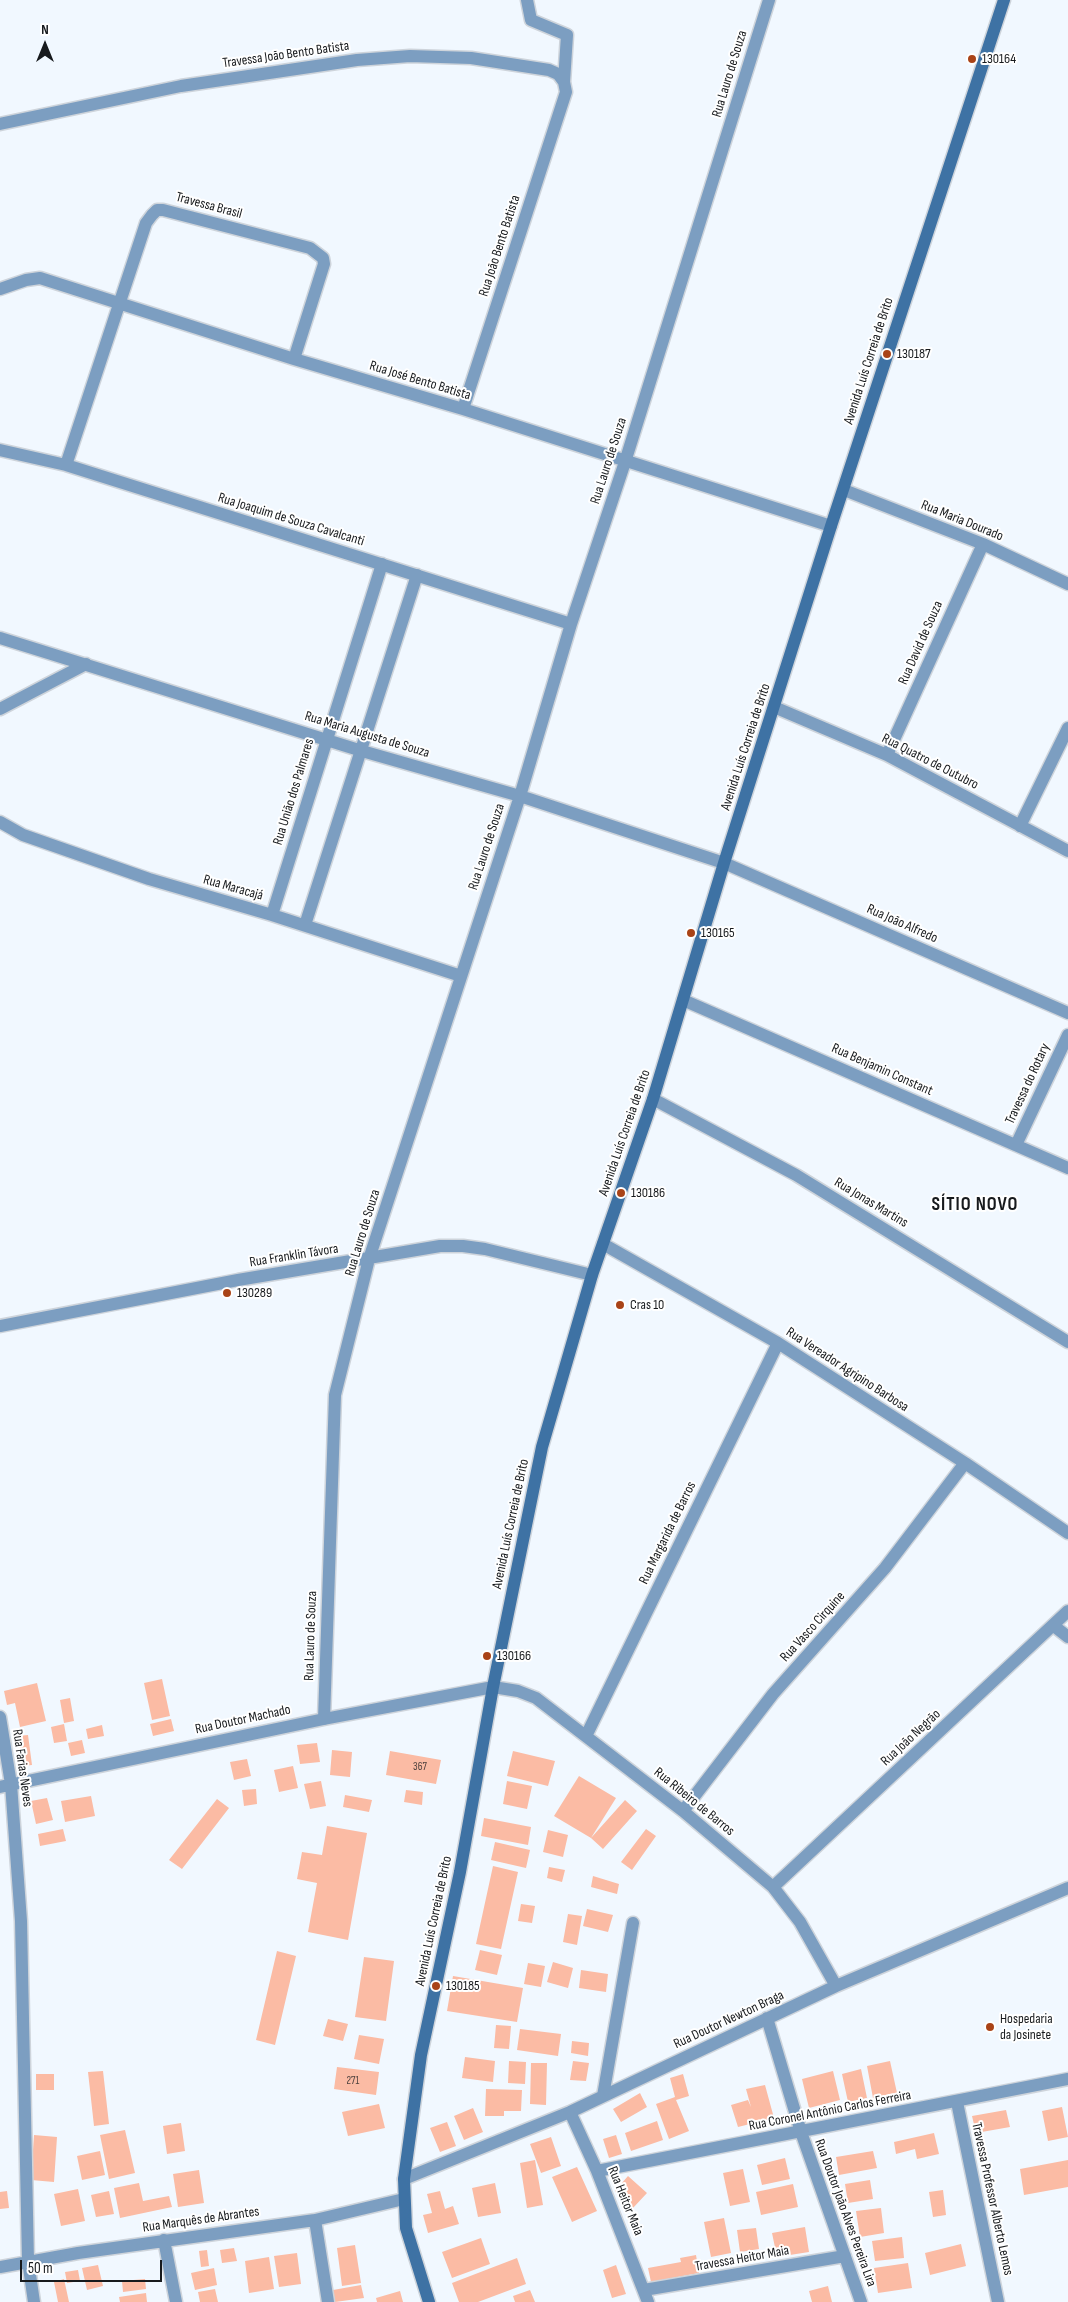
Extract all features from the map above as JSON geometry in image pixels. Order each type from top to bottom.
[{"type":"main road","name":"Avenida Luís Correia de Brito","points":[[429,2302],[406,2228],[404,2178],[421,2055],[460,1872],[494,1687],[542,1447],[592,1275],[653,1099],[724,863],[831,526],[1004,0]]},
{"type":"street","name":"Rua João Bento Batista","points":[[463,409],[565,87],[567,35],[532,20],[527,0]]},
{"type":"street","name":"Rua Lauro de Souza","points":[[324,1719],[335,1395],[369,1259],[520,796],[571,624],[625,462],[769,0]]},
{"type":"street","name":"Travessa João Bento Batista","points":[[0,124],[181,86],[357,60],[410,56],[471,58],[549,70],[558,74],[565,87]]},
{"type":"street","name":"Travessa Brasil","points":[[66,466],[146,223],[158,210],[310,248],[323,258],[324,264],[294,359]]},
{"type":"street","name":"Rua José Bento Batista","points":[[0,289],[26,280],[40,278],[294,359],[463,409],[831,526]]},
{"type":"street","name":"Rua Joaquim de Souza Cavalcanti","points":[[0,450],[66,466],[571,624]]},
{"type":"street","name":"Rua Maria Dourado","points":[[844,490],[983,544],[1068,584]]},
{"type":"street","name":"Rua David de Souza","points":[[887,755],[983,544]]},
{"type":"street","name":"Rua União dos Palmares","points":[[272,915],[382,564]]},
{"type":"street","points":[[305,926],[417,575]]},
{"type":"street","name":"Rua Maria Augusta de Souza","points":[[0,638],[362,751],[520,796],[724,863]]},
{"type":"street","points":[[0,709],[86,664]]},
{"type":"street","name":"Rua Quatro de Outubro","points":[[774,707],[887,755],[1068,851]]},
{"type":"street","points":[[1020,826],[1068,728]]},
{"type":"street","name":"Rua Maracajá","points":[[0,822],[23,835],[149,879],[272,915],[461,976]]},
{"type":"street","name":"Rua João Alfredo","points":[[724,863],[1068,1013]]},
{"type":"street","name":"Rua Benjamin Constant","points":[[683,1000],[1068,1168]]},
{"type":"street","name":"Travessa do Rotary","points":[[1016,1145],[1068,1035]]},
{"type":"street","name":"Rua Jonas Martins","points":[[653,1099],[796,1175],[1068,1342]]},
{"type":"street","name":"Rua Vereador Agripino Barbosa","points":[[603,1244],[778,1343],[965,1463],[1068,1533]]},
{"type":"street","name":"Rua Franklin Távora","points":[[0,1326],[238,1280],[440,1246],[463,1246],[485,1249],[592,1275]]},
{"type":"street","name":"Rua Margarida de Barros","points":[[586,1736],[778,1343]]},
{"type":"street","name":"Rua Vasco Cirquine","points":[[683,1811],[773,1694],[885,1568],[965,1463]]},
{"type":"street","name":"Rua João Negrão","points":[[773,1887],[1068,1611]]},
{"type":"street","points":[[1054,1626],[1068,1637]]},
{"type":"street","name":"Rua Doutor Machado","points":[[6,1786],[324,1719],[494,1687]]},
{"type":"street","name":"Rua Ribeiro de Barros","points":[[494,1687],[518,1691],[536,1698],[683,1811],[773,1887],[800,1922],[836,1986]]},
{"type":"street","name":"Rua Farias Neves","points":[[0,1717],[21,1921],[28,2262],[34,2302]]},
{"type":"street","name":"Rua Doutor Newton Braga","points":[[404,2178],[570,2112],[836,1986],[1068,1888]]},
{"type":"street","points":[[604,2096],[633,1923]]},
{"type":"street","name":"Rua Doutor João Alves Pereira Lira","points":[[767,2018],[800,2132],[861,2302]]},
{"type":"street","name":"Rua Coronel Antônio Carlos Ferreira","points":[[597,2171],[1068,2079]]},
{"type":"street","name":"Travessa Professor Alberto Lemos","points":[[957,2102],[998,2302]]},
{"type":"street","name":"Rua Heitor Maia","points":[[570,2112],[597,2171],[646,2296]]},
{"type":"street","name":"Rua Marquês de Abrantes","points":[[0,2267],[164,2240],[315,2220],[404,2199]]},
{"type":"street","points":[[315,2220],[328,2302]]},
{"type":"street","points":[[164,2240],[176,2302]]},
{"type":"street","name":"Travessa Heitor Maia","points":[[646,2296],[845,2256]]},
{"type":"building","points":[[162,1679],[170,1716],[152,1720],[144,1683]]},
{"type":"building","points":[[37,1683],[46,1721],[20,1727],[15,1703],[7,1705],[4,1691]]},
{"type":"building","points":[[70,1698],[74,1721],[64,1723],[60,1700]]},
{"type":"building","points":[[171,1719],[174,1731],[153,1736],[150,1724]]},
{"type":"building","points":[[64,1724],[67,1741],[54,1743],[51,1727]]},
{"type":"building","points":[[102,1725],[104,1736],[88,1739],[86,1729]]},
{"type":"building","points":[[28,1735],[32,1765],[21,1766],[17,1736]]},
{"type":"building","points":[[82,1740],[85,1753],[71,1756],[68,1743]]},
{"type":"building","points":[[317,1743],[320,1762],[300,1764],[297,1745]]},
{"type":"building","points":[[332,1750],[352,1752],[350,1777],[330,1775]]},
{"type":"building","points":[[390,1751],[441,1760],[436,1784],[386,1775]]},
{"type":"building","points":[[513,1751],[555,1761],[548,1786],[507,1776]]},
{"type":"building","points":[[247,1759],[251,1776],[234,1780],[230,1762]]},
{"type":"building","points":[[293,1766],[298,1788],[279,1792],[274,1770]]},
{"type":"building","points":[[579,1776],[616,1798],[591,1838],[554,1816]]},
{"type":"building","points":[[321,1781],[326,1806],[310,1809],[304,1784]]},
{"type":"building","points":[[507,1781],[532,1786],[527,1809],[503,1804]]},
{"type":"building","points":[[256,1789],[257,1804],[244,1806],[242,1790]]},
{"type":"building","points":[[406,1790],[423,1792],[422,1805],[404,1802]]},
{"type":"building","points":[[345,1795],[372,1800],[369,1812],[343,1807]]},
{"type":"building","points":[[91,1796],[95,1816],[65,1822],[61,1801]]},
{"type":"building","points":[[47,1798],[53,1820],[36,1824],[31,1801]]},
{"type":"building","points":[[217,1799],[229,1808],[182,1869],[169,1860]]},
{"type":"building","points":[[625,1800],[637,1811],[603,1849],[591,1838]]},
{"type":"building","points":[[484,1818],[531,1827],[528,1845],[481,1836]]},
{"type":"building","points":[[327,1826],[367,1833],[348,1940],[308,1932],[317,1883],[297,1879],[302,1852],[322,1855]]},
{"type":"building","points":[[63,1829],[66,1841],[40,1846],[38,1834]]},
{"type":"building","points":[[646,1829],[656,1836],[632,1870],[621,1862]]},
{"type":"building","points":[[548,1830],[568,1835],[563,1857],[543,1852]]},
{"type":"building","points":[[495,1842],[530,1850],[526,1868],[491,1860]]},
{"type":"building","points":[[493,1866],[518,1872],[501,1949],[476,1944]]},
{"type":"building","points":[[549,1867],[565,1870],[562,1882],[547,1878]]},
{"type":"building","points":[[593,1876],[619,1884],[617,1894],[591,1887]]},
{"type":"building","points":[[521,1904],[535,1906],[532,1923],[518,1921]]},
{"type":"building","points":[[587,1909],[613,1915],[608,1932],[583,1926]]},
{"type":"building","points":[[568,1914],[582,1916],[577,1945],[563,1942]]},
{"type":"building","points":[[480,1950],[502,1955],[497,1975],[475,1970]]},
{"type":"building","points":[[277,1951],[296,1956],[275,2045],[256,2040]]},
{"type":"building","points":[[364,1957],[394,1961],[386,2021],[355,2017]]},
{"type":"building","points":[[553,1962],[573,1968],[568,1988],[547,1982]]},
{"type":"building","points":[[528,1963],[545,1966],[541,1987],[524,1984]]},
{"type":"building","points":[[581,1970],[608,1974],[606,1992],[579,1988]]},
{"type":"building","points":[[453,1976],[523,1988],[517,2022],[447,2011]]},
{"type":"building","points":[[328,2019],[348,2024],[343,2041],[323,2036]]},
{"type":"building","points":[[496,2025],[511,2026],[509,2049],[494,2048]]},
{"type":"building","points":[[520,2029],[561,2034],[558,2056],[517,2050]]},
{"type":"building","points":[[359,2035],[384,2039],[379,2064],[354,2059]]},
{"type":"building","points":[[572,2041],[589,2043],[588,2056],[571,2053]]},
{"type":"building","points":[[465,2057],[495,2061],[493,2082],[462,2078]]},
{"type":"building","points":[[509,2061],[526,2062],[525,2084],[508,2083]]},
{"type":"building","points":[[573,2061],[589,2063],[586,2081],[570,2080]]},
{"type":"building","points":[[890,2061],[897,2093],[873,2098],[867,2066]]},
{"type":"building","points":[[531,2063],[547,2063],[546,2105],[530,2104]]},
{"type":"building","points":[[337,2067],[379,2072],[376,2095],[334,2089]]},
{"type":"building","points":[[861,2069],[867,2098],[848,2102],[842,2074]]},
{"type":"building","points":[[103,2071],[109,2124],[94,2126],[88,2072]]},
{"type":"building","points":[[833,2071],[840,2100],[809,2108],[802,2079]]},
{"type":"building","points":[[36,2074],[54,2074],[54,2090],[36,2090]]},
{"type":"building","points":[[683,2074],[689,2096],[676,2100],[689,2131],[669,2139],[656,2104],[675,2097],[670,2078]]},
{"type":"building","points":[[765,2085],[774,2118],[738,2127],[731,2105],[748,2100],[751,2107],[746,2089]]},
{"type":"building","points":[[486,2089],[522,2090],[521,2111],[504,2111],[504,2116],[485,2116]]},
{"type":"building","points":[[640,2093],[647,2107],[621,2122],[613,2109]]},
{"type":"building","points":[[379,2104],[385,2128],[348,2136],[342,2112]]},
{"type":"building","points":[[1062,2107],[1068,2137],[1048,2141],[1042,2111]]},
{"type":"building","points":[[473,2108],[483,2132],[464,2140],[454,2116]]},
{"type":"building","points":[[1006,2110],[1010,2127],[976,2133],[972,2116]]},
{"type":"building","points":[[657,2121],[663,2140],[631,2151],[625,2133]]},
{"type":"building","points":[[447,2122],[456,2146],[440,2152],[430,2128]]},
{"type":"building","points":[[181,2123],[185,2151],[167,2154],[163,2126]]},
{"type":"building","points":[[125,2130],[135,2173],[109,2179],[100,2135]]},
{"type":"building","points":[[934,2133],[939,2154],[917,2159],[915,2149],[896,2154],[894,2142]]},
{"type":"building","points":[[34,2135],[57,2137],[54,2182],[31,2180]]},
{"type":"building","points":[[616,2135],[622,2154],[609,2158],[603,2139]]},
{"type":"building","points":[[551,2137],[561,2166],[541,2173],[530,2144]]},
{"type":"building","points":[[100,2151],[105,2175],[82,2180],[77,2156]]},
{"type":"building","points":[[873,2151],[877,2168],[839,2175],[836,2157]]},
{"type":"building","points":[[785,2158],[790,2179],[762,2185],[757,2165]]},
{"type":"building","points":[[535,2160],[543,2205],[527,2208],[520,2163]]},
{"type":"building","points":[[1068,2160],[1068,2187],[1024,2195],[1020,2169]]},
{"type":"building","points":[[577,2167],[597,2211],[572,2222],[552,2177]]},
{"type":"building","points":[[743,2169],[750,2202],[730,2206],[723,2173]]},
{"type":"building","points":[[199,2170],[204,2203],[178,2207],[173,2174]]},
{"type":"building","points":[[628,2176],[647,2193],[633,2208],[615,2191]]},
{"type":"building","points":[[870,2180],[873,2199],[848,2203],[845,2184]]},
{"type":"building","points":[[139,2183],[143,2201],[169,2196],[172,2207],[120,2218],[114,2188]]},
{"type":"building","points":[[495,2183],[501,2213],[478,2217],[472,2188]]},
{"type":"building","points":[[793,2184],[798,2207],[761,2215],[756,2192]]},
{"type":"building","points":[[78,2189],[85,2221],[61,2226],[54,2194]]},
{"type":"building","points":[[943,2190],[946,2215],[933,2217],[929,2192]]},
{"type":"building","points":[[7,2191],[9,2208],[0,2209],[0,2192]]},
{"type":"building","points":[[109,2191],[114,2214],[96,2217],[91,2195]]},
{"type":"building","points":[[440,2191],[445,2209],[453,2206],[459,2224],[428,2233],[423,2215],[432,2213],[427,2194]]},
{"type":"building","points":[[881,2208],[884,2233],[860,2237],[856,2211]]},
{"type":"building","points":[[724,2218],[731,2253],[711,2257],[704,2222]]},
{"type":"building","points":[[805,2227],[809,2252],[777,2257],[772,2233]]},
{"type":"building","points":[[756,2228],[759,2249],[740,2252],[737,2230]]},
{"type":"building","points":[[902,2237],[904,2258],[875,2261],[872,2241]]},
{"type":"building","points":[[481,2238],[490,2264],[452,2278],[442,2252]]},
{"type":"building","points":[[961,2244],[966,2266],[930,2275],[925,2253]]},
{"type":"building","points":[[355,2245],[361,2283],[342,2286],[337,2248]]},
{"type":"building","points":[[234,2248],[237,2261],[222,2263],[220,2250]]},
{"type":"building","points":[[207,2250],[209,2266],[201,2267],[199,2251]]},
{"type":"building","points":[[297,2253],[301,2284],[279,2287],[274,2256]]},
{"type":"building","points":[[696,2255],[699,2273],[651,2282],[648,2268],[681,2262],[680,2258]]},
{"type":"building","points":[[269,2257],[274,2289],[249,2293],[245,2261]]},
{"type":"building","points":[[517,2258],[526,2284],[478,2302],[459,2302],[452,2283]]},
{"type":"building","points":[[908,2263],[912,2288],[878,2293],[874,2268]]},
{"type":"building","points":[[98,2265],[103,2286],[87,2290],[82,2268]]},
{"type":"building","points":[[616,2265],[626,2294],[612,2298],[603,2270]]},
{"type":"building","points":[[214,2268],[217,2285],[195,2290],[191,2273]]},
{"type":"building","points":[[78,2270],[80,2281],[67,2283],[65,2272]]},
{"type":"building","points":[[64,2279],[69,2302],[58,2302],[54,2282]]},
{"type":"building","points":[[145,2279],[146,2289],[123,2292],[122,2281]]},
{"type":"building","points":[[361,2285],[364,2298],[335,2302],[333,2290]]},
{"type":"building","points":[[828,2286],[832,2302],[812,2302],[809,2291]]},
{"type":"building","points":[[215,2289],[218,2302],[200,2302],[198,2292]]},
{"type":"building","points":[[530,2290],[535,2302],[515,2302],[513,2296]]},
{"type":"building","points":[[400,2291],[403,2302],[377,2302],[376,2298]]},
{"type":"building","points":[[146,2293],[147,2302],[120,2302],[119,2297]]},
{"type":"place","name":"130164","points":[[972,59]]},
{"type":"place","name":"130187","points":[[887,354]]},
{"type":"place","name":"130165","points":[[691,933]]},
{"type":"place","name":"130186","points":[[621,1193]]},
{"type":"place","name":"130289","points":[[227,1293]]},
{"type":"place","name":"Cras 10","points":[[620,1305]]},
{"type":"place","name":"130166","points":[[487,1656]]},
{"type":"place","name":"130185","points":[[436,1986]]},
{"type":"place","name":"Hospedaria da Josinete","points":[[990,2027]]},
{"type":"district","name":"SÍTIO NOVO","points":[[975,1205]]}]
